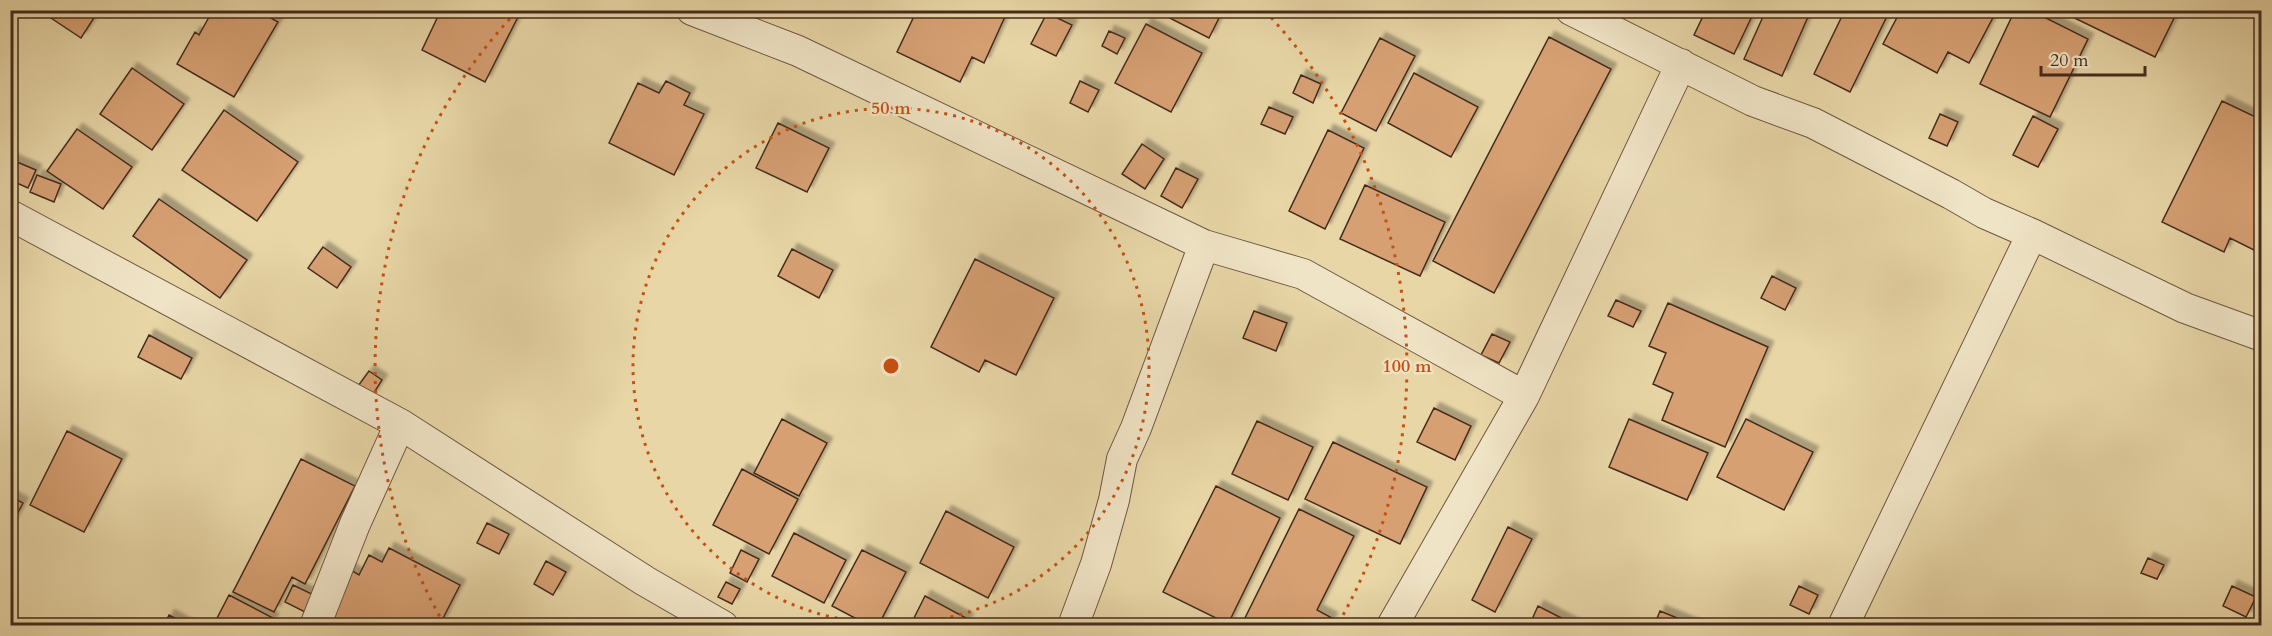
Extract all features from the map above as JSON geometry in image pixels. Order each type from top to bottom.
[{"type":"street","points":[[692,10],[798,51],[1204,245],[1303,274],[1524,396]]},
{"type":"street","points":[[1571,10],[1753,101],[1813,123],[1984,213],[2185,308],[2262,336]]},
{"type":"street","points":[[1392,626],[1524,396],[1681,64]]},
{"type":"street","points":[[16,226],[400,424],[645,581],[723,626]]},
{"type":"street","points":[[1843,626],[2032,234]]},
{"type":"street","points":[[1073,626],[1096,564],[1114,500],[1122,459],[1136,428],[1204,245]]},
{"type":"street","points":[[315,626],[355,524],[400,424]]},
{"type":"building","points":[[51,10],[99,10],[81,38],[48,16]]},
{"type":"building","points":[[213,10],[257,10],[278,22],[234,97],[177,64],[195,32],[199,35]]},
{"type":"building","points":[[441,10],[521,11],[485,82],[422,50]]},
{"type":"building","points":[[917,10],[1008,10],[984,63],[972,57],[960,82],[897,52]]},
{"type":"building","points":[[1154,10],[1223,10],[1209,38]]},
{"type":"building","points":[[1706,10],[1751,10],[1754,12],[1734,54],[1694,35]]},
{"type":"building","points":[[1766,10],[1811,10],[1782,76],[1744,59]]},
{"type":"building","points":[[1845,10],[1890,10],[1850,92],[1814,74]]},
{"type":"building","points":[[1901,10],[1997,10],[1969,63],[1948,52],[1937,73],[1883,44]]},
{"type":"building","points":[[2015,10],[2030,10],[2088,39],[2050,117],[1980,84]]},
{"type":"building","points":[[2058,10],[2178,10],[2155,57]]},
{"type":"building","points":[[1047,13],[1072,25],[1056,56],[1031,44]]},
{"type":"building","points":[[1146,24],[1202,53],[1171,112],[1115,83]]},
{"type":"building","points":[[1109,31],[1125,38],[1117,54],[1102,46]]},
{"type":"building","points":[[1549,37],[1611,69],[1494,293],[1433,261]]},
{"type":"building","points":[[1380,38],[1415,56],[1376,131],[1341,113]]},
{"type":"building","points":[[132,68],[184,104],[152,150],[100,114]]},
{"type":"building","points":[[1414,73],[1478,107],[1451,157],[1388,123]]},
{"type":"building","points":[[1301,75],[1321,84],[1313,103],[1293,93]]},
{"type":"building","points":[[666,81],[690,93],[684,105],[704,114],[674,175],[609,143],[638,83],[659,93]]},
{"type":"building","points":[[1080,81],[1099,90],[1088,112],[1070,103]]},
{"type":"building","points":[[2222,101],[2262,120],[2262,254],[2230,238],[2224,252],[2162,222]]},
{"type":"building","points":[[1269,107],[1293,117],[1285,134],[1261,124]]},
{"type":"building","points":[[224,110],[298,162],[257,221],[182,170]]},
{"type":"building","points":[[1940,114],[1958,122],[1947,146],[1929,138]]},
{"type":"building","points":[[2033,116],[2058,129],[2038,167],[2013,155]]},
{"type":"building","points":[[778,123],[829,148],[807,192],[756,168]]},
{"type":"building","points":[[77,129],[132,167],[103,209],[47,171]]},
{"type":"building","points":[[1328,130],[1364,148],[1325,229],[1289,211]]},
{"type":"building","points":[[1142,144],[1164,159],[1145,189],[1122,174]]},
{"type":"building","points":[[10,159],[36,170],[28,188],[10,180]]},
{"type":"building","points":[[1176,168],[1198,179],[1182,208],[1161,196]]},
{"type":"building","points":[[37,175],[61,184],[54,202],[30,192]]},
{"type":"building","points":[[1365,185],[1445,222],[1420,276],[1340,239]]},
{"type":"building","points":[[159,199],[247,260],[220,298],[133,236]]},
{"type":"building","points":[[323,247],[351,267],[337,288],[308,268]]},
{"type":"building","points":[[792,249],[833,270],[819,298],[778,276]]},
{"type":"building","points":[[975,259],[1054,298],[1016,375],[985,360],[979,372],[931,347]]},
{"type":"building","points":[[1772,276],[1796,288],[1785,310],[1761,298]]},
{"type":"building","points":[[1616,300],[1641,311],[1633,327],[1608,316]]},
{"type":"building","points":[[1668,303],[1768,347],[1725,447],[1662,420],[1673,393],[1653,384],[1666,353],[1649,346]]},
{"type":"building","points":[[1254,311],[1287,323],[1276,351],[1243,338]]},
{"type":"building","points":[[1492,334],[1510,342],[1499,363],[1481,355]]},
{"type":"building","points":[[149,335],[192,358],[181,379],[138,357]]},
{"type":"building","points":[[369,371],[382,380],[372,396],[358,386]]},
{"type":"building","points":[[1434,408],[1471,426],[1455,460],[1417,442]]},
{"type":"building","points":[[782,419],[827,443],[799,496],[754,473]]},
{"type":"building","points":[[1629,419],[1708,453],[1687,500],[1609,467]]},
{"type":"building","points":[[1746,419],[1813,452],[1784,510],[1717,477]]},
{"type":"building","points":[[1257,421],[1313,447],[1288,500],[1232,474]]},
{"type":"building","points":[[67,431],[122,459],[84,532],[30,505]]},
{"type":"building","points":[[1333,442],[1427,487],[1400,544],[1305,499]]},
{"type":"building","points":[[301,459],[355,486],[305,584],[292,577],[274,612],[233,592]]},
{"type":"building","points":[[742,469],[798,499],[769,554],[713,525]]},
{"type":"building","points":[[1216,486],[1280,518],[1228,624],[1163,592]]},
{"type":"building","points":[[10,496],[23,503],[10,527]]},
{"type":"building","points":[[1299,509],[1354,536],[1317,610],[1332,618],[1328,626],[1241,626]]},
{"type":"building","points":[[946,511],[1014,547],[988,598],[920,563]]},
{"type":"building","points":[[487,523],[509,534],[499,554],[477,543]]},
{"type":"building","points":[[1508,527],[1532,539],[1495,612],[1472,600]]},
{"type":"building","points":[[794,533],[846,560],[824,603],[772,576]]},
{"type":"building","points":[[389,548],[460,585],[439,626],[345,626],[324,614],[348,568],[359,575],[369,555],[382,562]]},
{"type":"building","points":[[741,550],[759,559],[747,582],[730,573]]},
{"type":"building","points":[[862,550],[906,572],[878,626],[870,626],[832,606]]},
{"type":"building","points":[[2148,558],[2164,565],[2157,579],[2141,573]]},
{"type":"building","points":[[546,561],[566,572],[553,595],[534,584]]},
{"type":"building","points":[[726,582],[740,589],[732,604],[718,597]]},
{"type":"building","points":[[293,585],[316,596],[307,613],[285,602]]},
{"type":"building","points":[[1799,586],[1818,595],[1809,614],[1790,605]]},
{"type":"building","points":[[2232,586],[2256,597],[2246,617],[2223,606]]},
{"type":"building","points":[[229,595],[273,618],[270,626],[213,626]]},
{"type":"building","points":[[925,596],[968,619],[964,626],[910,626]]},
{"type":"building","points":[[1538,606],[1577,626],[1529,626]]},
{"type":"building","points":[[1660,611],[1697,626],[1654,626]]},
{"type":"building","points":[[169,615],[189,626],[164,626]]}]
